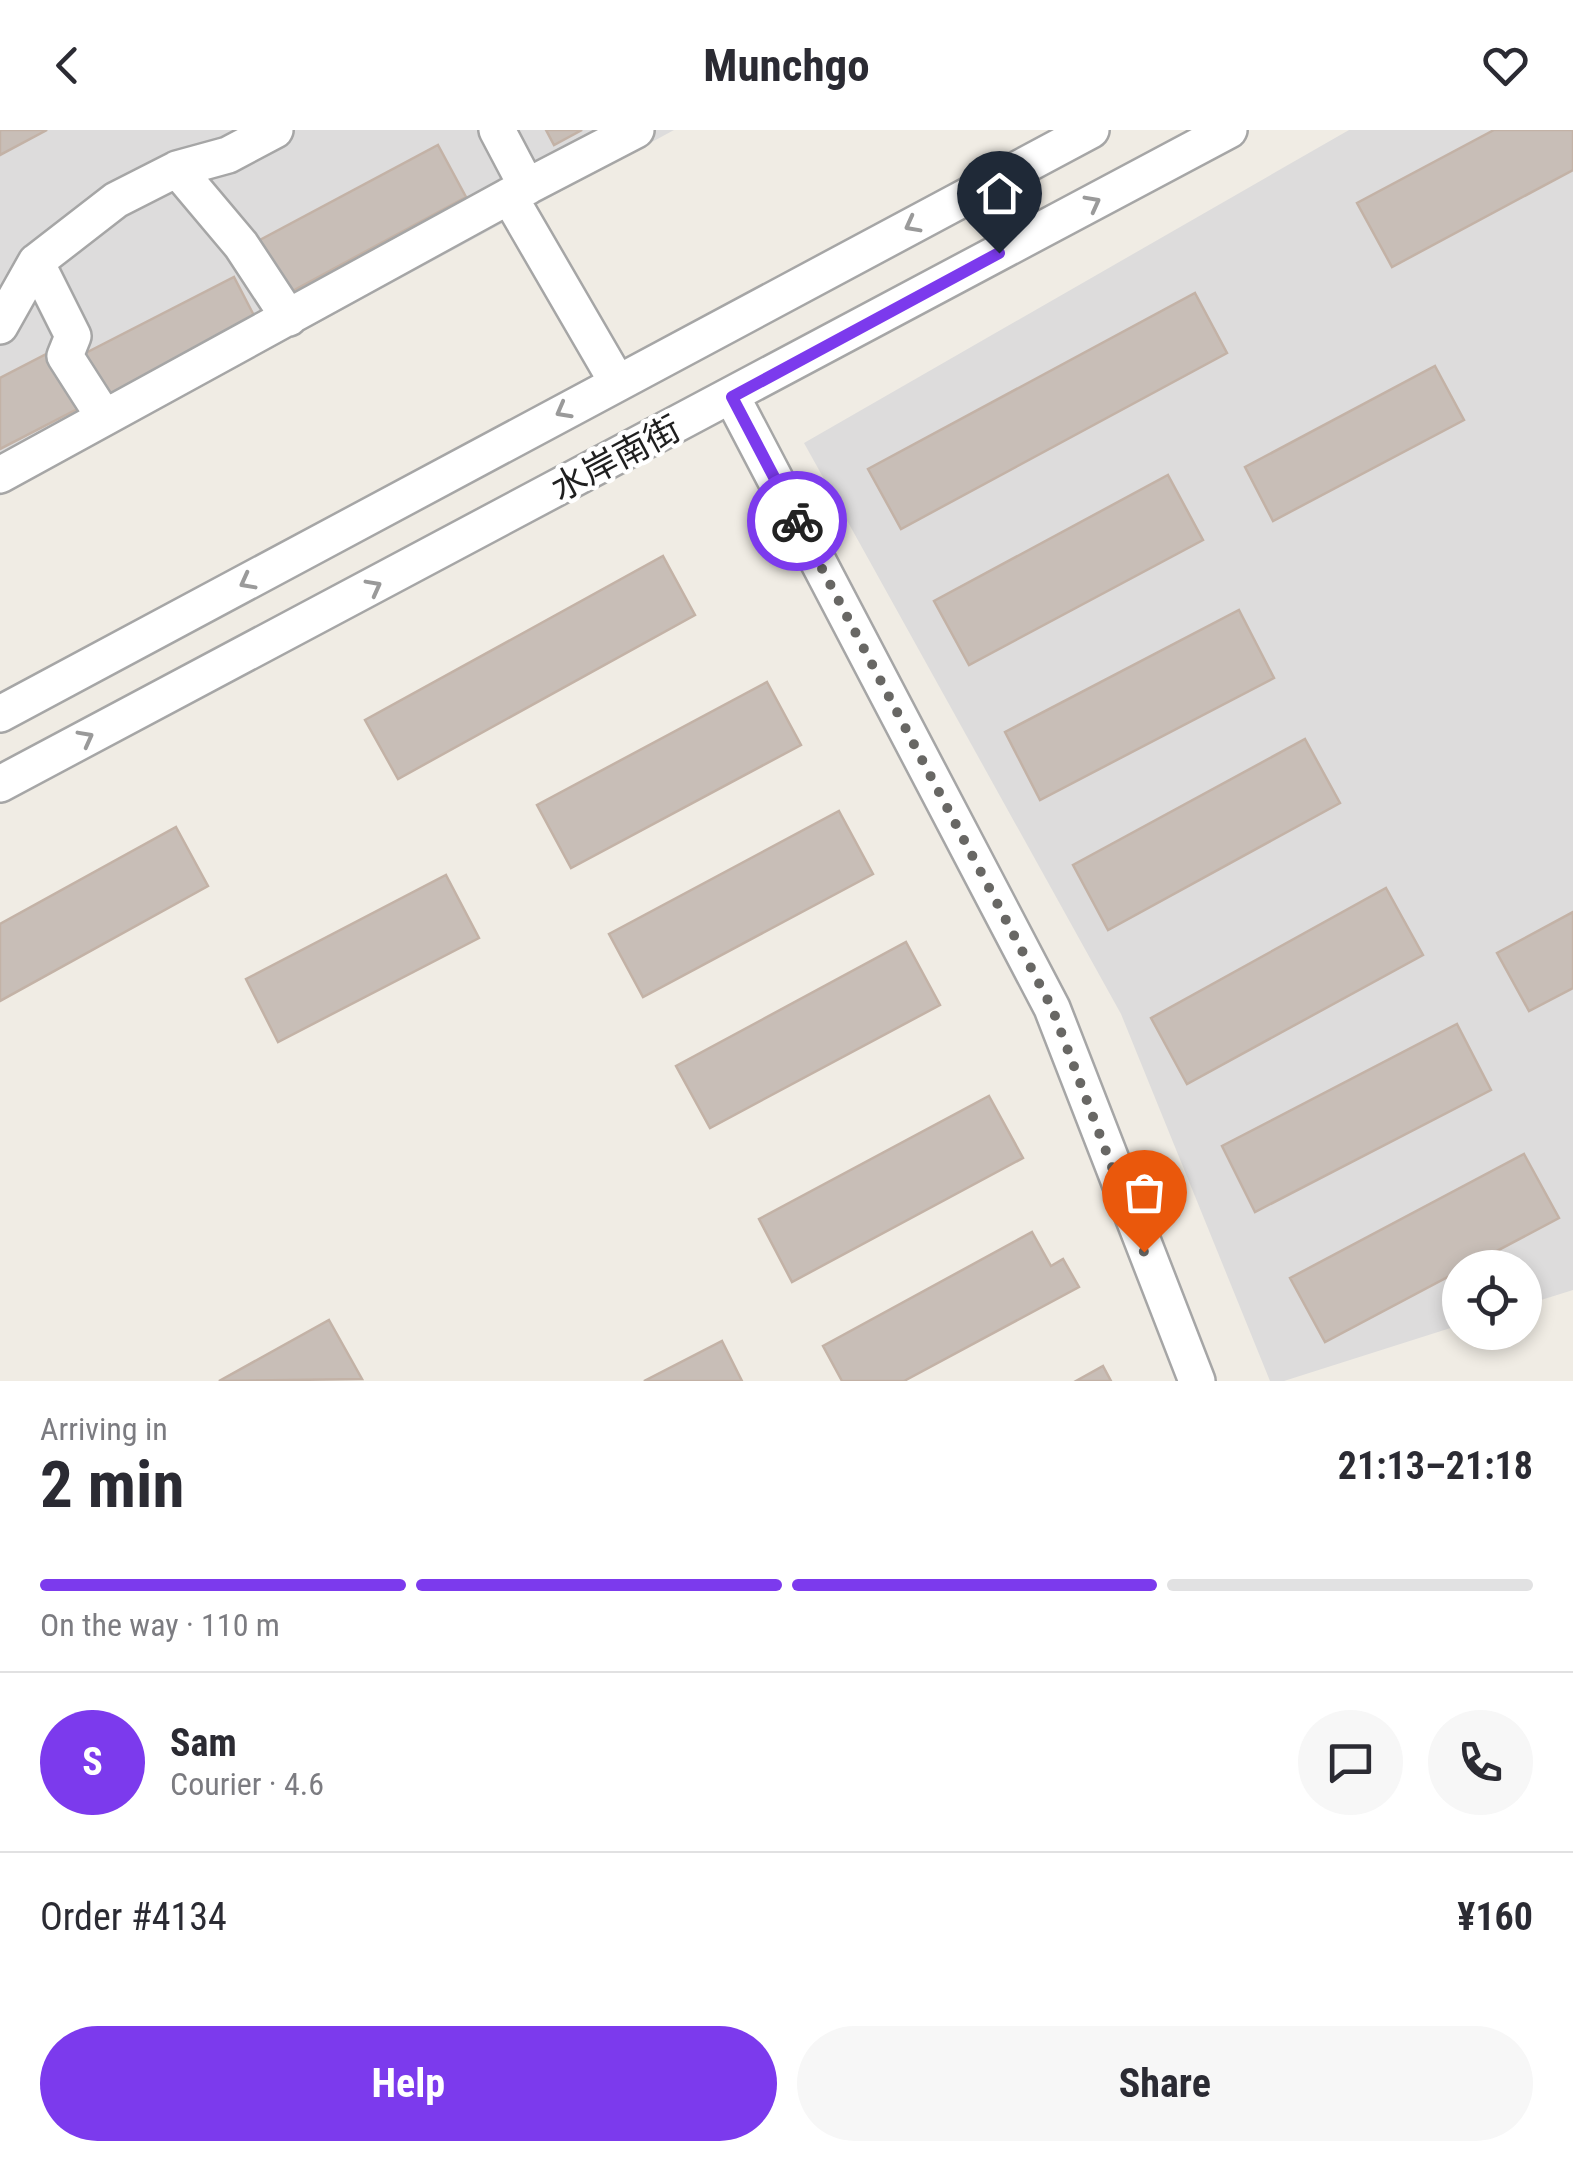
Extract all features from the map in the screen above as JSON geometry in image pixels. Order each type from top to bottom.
[{"type":"street","points":[[0,326],[36,262],[116,200],[224,143],[275,130]]},
{"type":"street","points":[[497,130],[518,192],[617,382]]},
{"type":"street","points":[[0,476],[636,130]]},
{"type":"street","name":"水岸南街","points":[[0,714],[1090,130]]},
{"type":"street","name":"水岸南街","points":[[0,784],[1230,130]]},
{"type":"street","points":[[177,170],[241,245],[289,318]]},
{"type":"street","points":[[36,262],[73,336],[65,356],[104,418]]},
{"type":"street","points":[[732,397],[1052,1008],[1197,1381]]},
{"type":"shaded area","points":[[0,130],[674,130],[0,496]]},
{"type":"shaded area","points":[[1349,130],[1573,130],[1573,1290],[1542,1300],[1542,1250],[1442,1250],[1442,1331],[1284,1381],[1270,1381],[1121,1014],[804,443]]},
{"type":"building","points":[[0,130],[47,130],[0,155]]},
{"type":"building","points":[[546,130],[582,130],[554,145]]},
{"type":"building","points":[[1494,130],[1573,130],[1573,170],[1392,267],[1357,203]]},
{"type":"building","points":[[438,145],[466,197],[287,294],[258,241]]},
{"type":"building","points":[[234,277],[261,329],[101,412],[74,359]]},
{"type":"building","points":[[1195,293],[1227,353],[901,529],[868,469]]},
{"type":"building","points":[[60,347],[89,403],[0,449],[0,378]]},
{"type":"building","points":[[1435,366],[1464,420],[1273,521],[1245,467]]},
{"type":"building","points":[[1168,475],[1203,540],[969,665],[934,601]]},
{"type":"building","points":[[663,556],[695,615],[398,779],[365,720]]},
{"type":"building","points":[[1239,610],[1274,678],[1040,800],[1005,732]]},
{"type":"building","points":[[767,682],[801,745],[571,868],[537,805]]},
{"type":"building","points":[[1305,739],[1340,803],[1108,930],[1073,865]]},
{"type":"building","points":[[839,811],[873,874],[643,997],[609,934]]},
{"type":"building","points":[[176,827],[208,886],[0,1001],[0,924]]},
{"type":"building","points":[[446,875],[479,938],[278,1042],[246,979]]},
{"type":"building","points":[[1386,888],[1423,955],[1187,1084],[1151,1018]]},
{"type":"building","points":[[1573,912],[1573,988],[1529,1011],[1497,953]]},
{"type":"building","points":[[906,942],[940,1005],[710,1128],[676,1066]]},
{"type":"building","points":[[1457,1024],[1491,1090],[1255,1212],[1222,1146]]},
{"type":"building","points":[[989,1096],[1023,1158],[792,1282],[759,1219]]},
{"type":"building","points":[[1524,1154],[1559,1218],[1499,1250],[1442,1250],[1442,1280],[1325,1342],[1290,1278]]},
{"type":"building","points":[[1032,1232],[1051,1266],[1063,1259],[1079,1287],[904,1381],[842,1381],[823,1346]]},
{"type":"building","points":[[329,1320],[362,1379],[219,1381]]},
{"type":"building","points":[[722,1341],[742,1381],[644,1381]]},
{"type":"building","points":[[1103,1366],[1111,1381],[1076,1381]]},
{"type":"way so far","points":[[797,521],[1052,1008],[1144,1252]]},
{"type":"route","points":[[797,521],[732,397],[999,253]]}]
